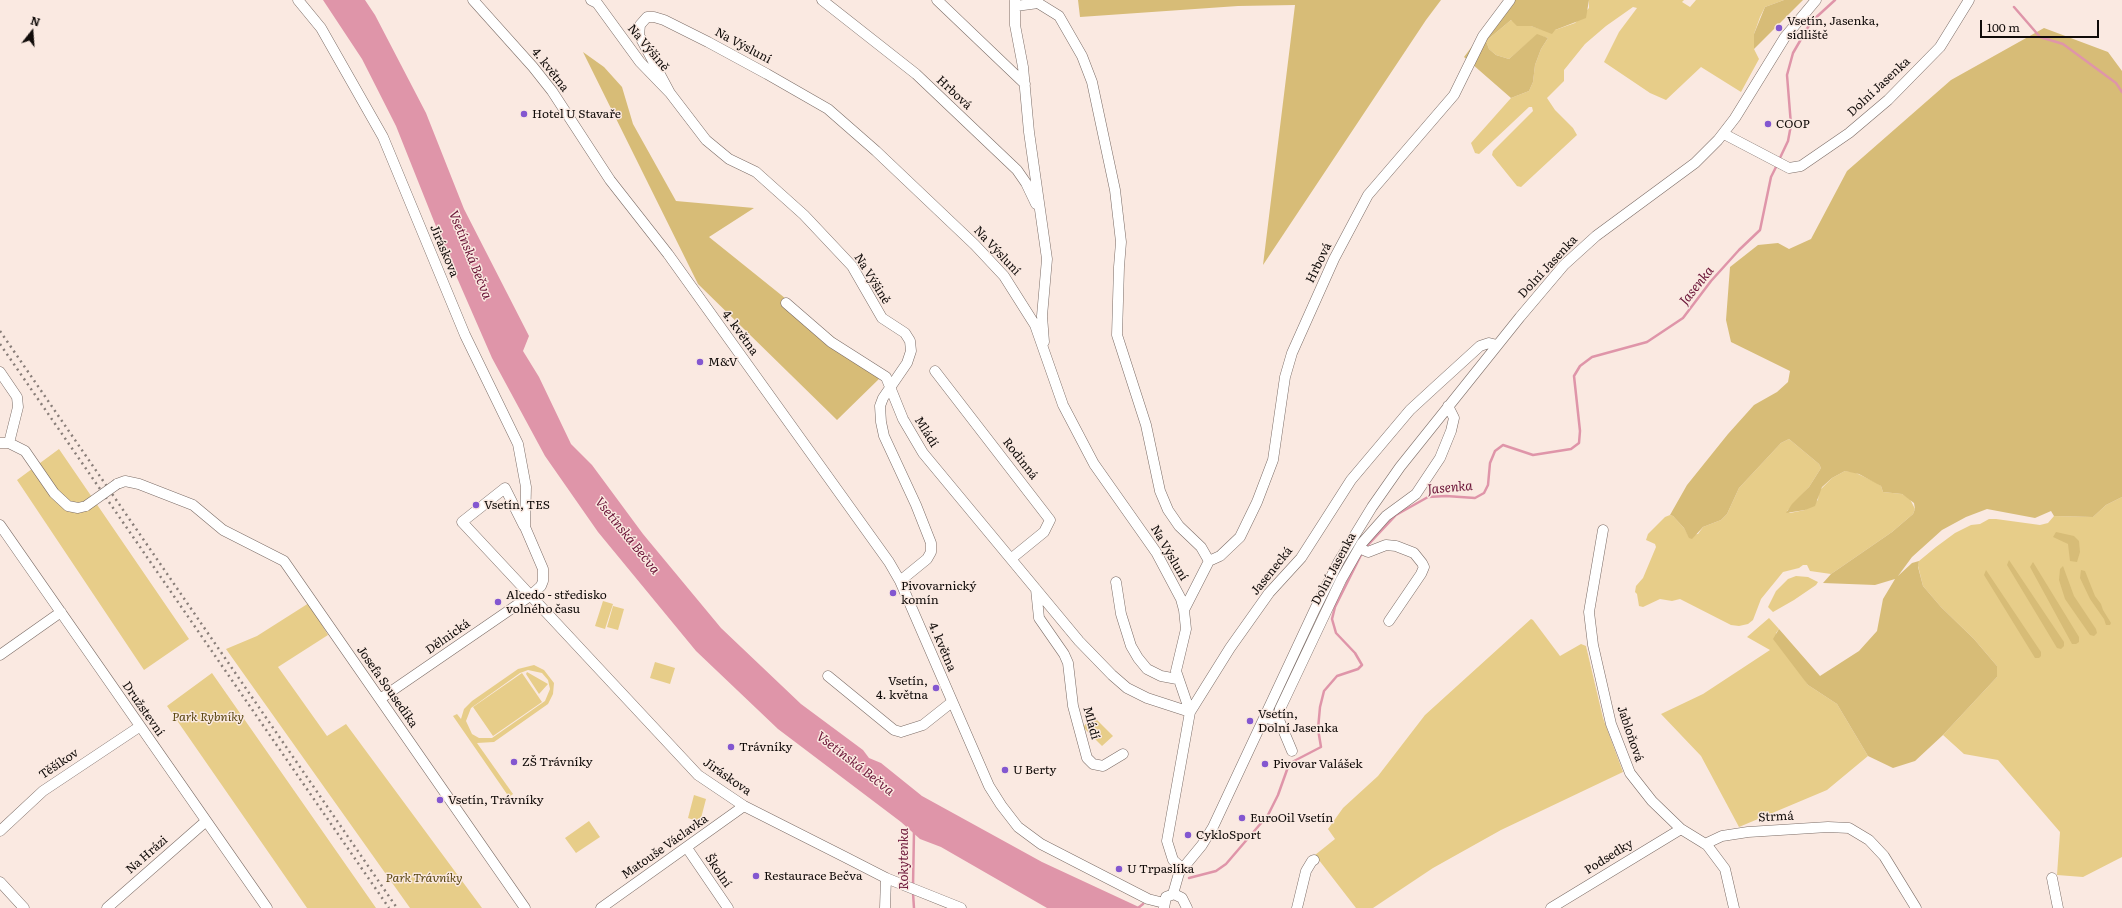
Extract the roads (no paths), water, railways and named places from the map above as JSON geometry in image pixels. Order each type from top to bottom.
[{"type":"street","name":"Jiráskova","points":[[298,0],[321,28],[383,137],[465,335],[518,444],[526,487],[525,527]]},
{"type":"street","name":"4. května","points":[[474,0],[552,91],[610,180],[668,254],[868,530],[900,581],[989,786],[1001,806],[1018,826],[1041,844],[1164,906]]},
{"type":"street","name":"Na Výšině","points":[[592,0],[597,3],[640,62],[670,93],[706,140],[716,150],[756,172],[804,215],[852,266],[882,318],[905,333],[910,341],[911,351],[907,363],[883,398],[880,406],[884,436],[916,504],[931,543],[931,552],[927,559],[900,581]]},
{"type":"street","name":"Hrbová","points":[[822,0],[916,74],[1017,170],[1033,197],[1043,225]]},
{"type":"street","points":[[937,0],[1025,84]]},
{"type":"street","name":"Hrbová","points":[[1209,561],[1220,556],[1240,537],[1257,502],[1273,460],[1280,427],[1285,377],[1292,353],[1334,259],[1368,195],[1454,95],[1483,36],[1510,0]]},
{"type":"street","name":"Dolní Jasenka","points":[[1173,894],[1176,878],[1182,868],[1206,840],[1315,609],[1352,540],[1387,484],[1552,278],[1583,248],[1695,163],[1724,134],[1785,36],[1816,0]]},
{"type":"street","name":"Dolní Jasenka","points":[[1724,134],[1786,166],[1792,168],[1802,166],[1849,133],[1888,100],[1940,47],[1969,0]]},
{"type":"street","points":[[1016,3],[1038,3],[1053,11],[1067,26],[1082,56],[1092,82],[1115,190],[1121,242],[1117,335],[1146,425],[1160,490],[1168,510],[1179,526],[1201,547],[1209,561],[1184,610]]},
{"type":"street","name":"Hrbová","points":[[1016,3],[1015,25],[1025,84],[1029,132],[1047,259],[1042,316],[1043,346]]},
{"type":"street","name":"Na Výsluní","points":[[670,93],[639,35],[640,25],[647,17],[654,16],[664,20],[767,74],[828,109],[851,128],[975,245],[1004,276],[1035,325],[1063,405],[1094,464],[1156,552],[1184,610],[1186,629],[1177,662],[1177,679],[1190,712]]},
{"type":"street","name":"Mládí","points":[[786,303],[831,342],[886,377],[891,386],[903,419],[923,454],[1012,558],[1079,641],[1127,688],[1146,698],[1190,712]]},
{"type":"street","name":"Jasenecká","points":[[1182,868],[1174,860],[1167,841],[1190,712],[1230,648],[1270,593],[1301,558],[1356,474],[1410,410],[1435,387],[1480,346],[1489,343],[1497,345]]},
{"type":"street","name":"Rodinná","points":[[934,371],[1050,520],[1044,532],[1012,558]]},
{"type":"street","points":[[0,372],[17,397],[18,407],[4,443]]},
{"type":"street","name":"Dolní Jasenka","points":[[1280,720],[1280,709],[1338,587],[1362,550],[1370,532],[1386,516],[1416,494],[1433,470],[1446,445],[1453,424],[1453,415],[1448,406]]},
{"type":"street","name":"Josefa Sousedíka","points":[[4,443],[25,451],[54,493],[63,503],[73,508],[86,506],[117,484],[125,481],[139,484],[177,498],[200,511],[223,530],[284,561],[525,908]]},
{"type":"street","points":[[509,496],[526,487]]},
{"type":"street","name":"Jiráskova","points":[[530,596],[541,586],[543,581],[543,569],[525,527],[505,488],[462,522],[530,596],[698,775],[744,806],[886,878],[961,908]]},
{"type":"street","name":"Družstevní","points":[[0,525],[205,822],[267,908]]},
{"type":"street","name":"Jabloňová","points":[[1603,530],[1589,612],[1593,645],[1611,724],[1630,773],[1652,801],[1681,829],[1705,844],[1725,869],[1734,908]]},
{"type":"street","name":"Dolní Jasenka","points":[[1362,550],[1386,545],[1396,546],[1414,553],[1424,566],[1422,574],[1389,621]]},
{"type":"street","points":[[1116,582],[1120,614],[1131,646],[1138,658],[1147,669],[1161,676],[1177,679]]},
{"type":"street","name":"Mládí","points":[[1036,589],[1039,618],[1064,654],[1068,663],[1073,706],[1087,758],[1093,764],[1103,766],[1123,754]]},
{"type":"street","name":"Dělnická","points":[[380,699],[530,596]]},
{"type":"street","points":[[0,655],[61,612]]},
{"type":"street","points":[[828,676],[894,730],[901,732],[923,725],[952,702]]},
{"type":"street","points":[[1264,718],[1280,720],[1292,751]]},
{"type":"street","name":"Těšíkov","points":[[0,831],[43,791],[139,726]]},
{"type":"street","name":"Matouše Václavka","points":[[601,908],[744,806]]},
{"type":"street","name":"Na Hrázi","points":[[107,908],[205,822]]},
{"type":"street","name":"Strmá","points":[[1705,844],[1722,836],[1748,832],[1828,827],[1849,828],[1869,840],[1884,856],[1916,908]]},
{"type":"street","name":"Podsedky","points":[[1551,908],[1681,829]]},
{"type":"street","name":"Školní","points":[[687,848],[728,908]]},
{"type":"street","points":[[1297,908],[1306,872],[1314,860]]},
{"type":"street","points":[[886,878],[886,908]]},
{"type":"street","points":[[2052,878],[2058,908]]},
{"type":"street","points":[[0,882],[24,908]]},
{"type":"street","points":[[1164,906],[1166,896],[1173,894],[1182,898],[1187,908]]},
{"type":"water","name":"Vsetínská Bečva","points":[[323,0],[365,0],[375,15],[426,113],[464,209],[529,336],[523,351],[539,377],[571,444],[592,465],[643,534],[721,628],[801,704],[863,750],[869,758],[881,763],[922,796],[1042,862],[1141,908],[1047,908],[941,847],[920,839],[901,822],[778,729],[696,651],[598,532],[545,456],[492,358],[451,264],[396,126],[362,59]]},
{"type":"waterway","name":"Jasenka","points":[[1779,160],[1788,141],[1791,125],[1787,75],[1793,53],[1811,22],[1835,0]]},
{"type":"waterway","points":[[2014,7],[2040,37],[2063,44],[2116,83],[2122,92]]},
{"type":"waterway","name":"Jasenka","points":[[1366,547],[1396,515],[1428,497],[1446,496],[1475,498],[1484,493],[1488,485],[1490,463],[1495,451],[1503,445],[1533,455],[1571,449],[1579,443],[1580,431],[1574,376],[1580,366],[1592,357],[1647,342],[1683,318],[1711,281],[1739,250],[1760,230],[1771,177],[1777,165]]},
{"type":"waterway","name":"Jasenka","points":[[1189,878],[1216,871],[1226,864],[1268,815],[1278,795],[1288,767],[1294,761],[1321,747],[1318,729],[1320,707],[1324,691],[1337,676],[1358,669],[1362,665],[1355,653],[1336,633],[1332,619],[1335,607],[1362,553]]},
{"type":"waterway","name":"Rokytenka","points":[[913,886],[914,831]]},
{"type":"waterway","name":"Rokytenka","points":[[913,893],[914,908]]},
{"type":"waterway","name":"Jasenka","points":[[1138,908],[1143,904]]},
{"type":"railway","points":[[0,331],[397,908]]},
{"type":"railway","points":[[0,344],[389,908]]},
{"type":"place","name":"Vsetín, Jasenka, sídliště","points":[[1779,28]]},
{"type":"place","name":"Hotel U Stavaře","points":[[524,114]]},
{"type":"place","name":"COOP","points":[[1768,124]]},
{"type":"place","name":"M&V","points":[[700,362]]},
{"type":"place","name":"Vsetín, TES","points":[[476,505]]},
{"type":"place","name":"Pivovarnický komín","points":[[893,593]]},
{"type":"place","name":"Alcedo - středisko volného času","points":[[498,602]]},
{"type":"place","name":"Vsetín, 4. května","points":[[936,688]]},
{"type":"place","name":"Vsetín, Dolní Jasenka","points":[[1250,721]]},
{"type":"place","name":"Trávníky","points":[[731,747]]},
{"type":"place","name":"ZŠ Trávníky","points":[[514,762]]},
{"type":"place","name":"Pivovar Valášek","points":[[1265,764]]},
{"type":"place","name":"U Berty","points":[[1005,770]]},
{"type":"place","name":"Vsetín, Trávníky","points":[[440,800]]},
{"type":"place","name":"EuroOil Vsetín","points":[[1242,818]]},
{"type":"place","name":"CykloSport","points":[[1188,835]]},
{"type":"place","name":"U Trpaslíka","points":[[1119,869]]},
{"type":"place","name":"Restaurace Bečva","points":[[756,876]]},
{"type":"park label","name":"Park Rybníky","points":[[208,717]]},
{"type":"park label","name":"Park Trávníky","points":[[424,878]]}]
